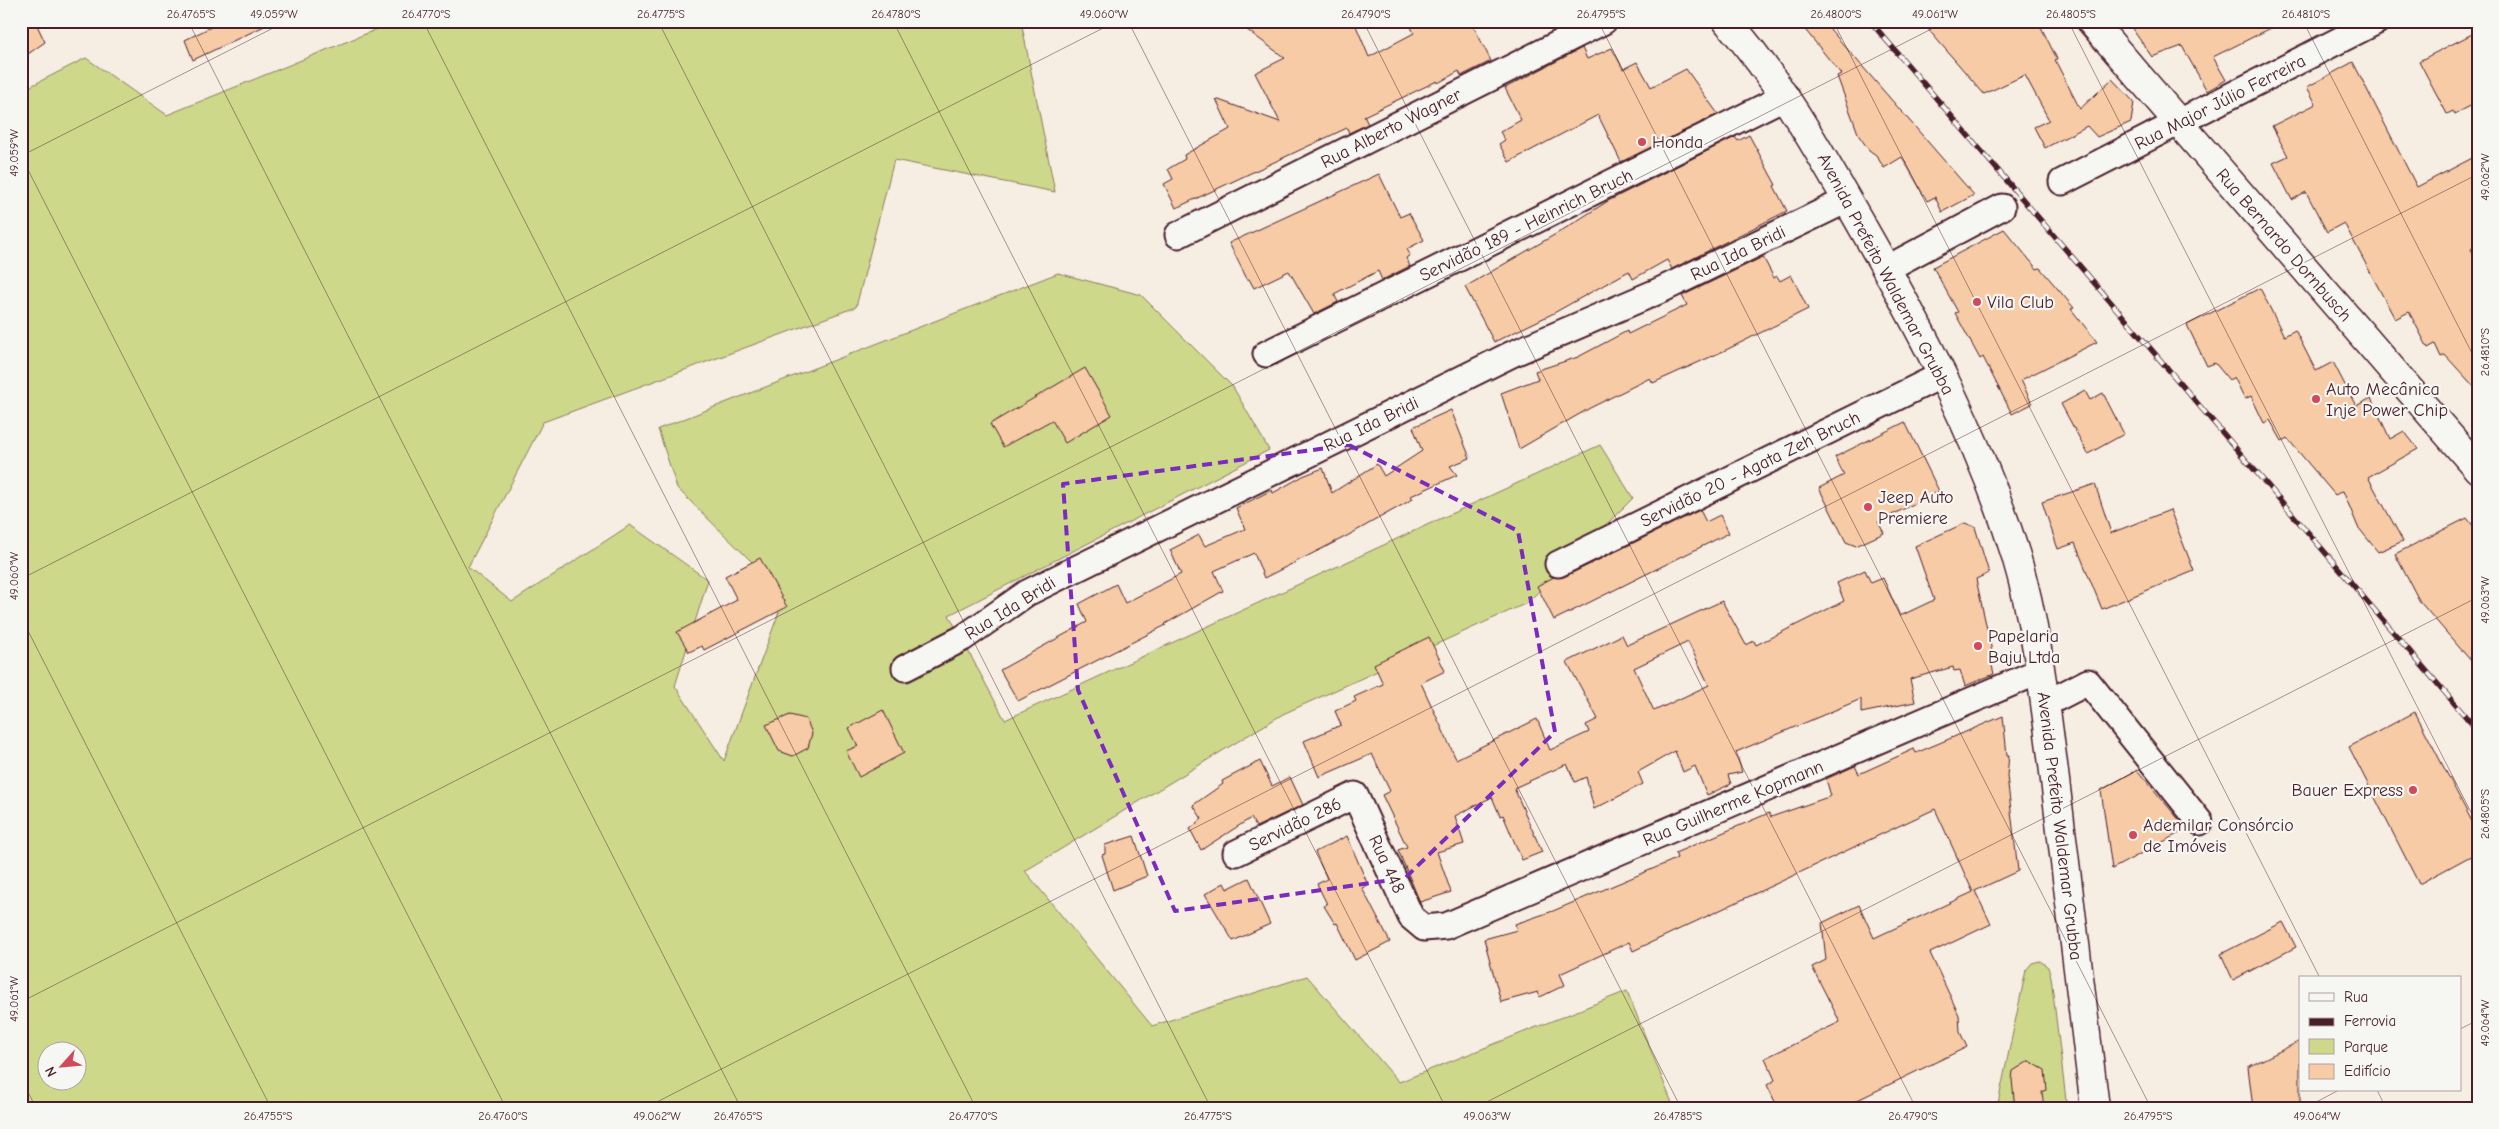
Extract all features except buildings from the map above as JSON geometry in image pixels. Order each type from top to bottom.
[{"type":"highway","name":"Avenida Prefeito Waldemar Grubba","points":[[1727,21],[1752,50],[1786,96],[1886,269],[1942,375],[1980,458],[2016,556],[2045,704],[2095,1108]]},
{"type":"highway","name":"Rua Bernardo Dornbusch","points":[[2091,21],[2478,469]]},
{"type":"street","name":"Rua Alberto Wagner","points":[[1178,235],[1604,21]]},
{"type":"street","name":"Rua Major Júlio Ferreira","points":[[2062,182],[2377,21]]},
{"type":"street","name":"Servidão 189 - Heinrich Bruch","points":[[1266,354],[1786,96]]},
{"type":"street","name":"Rua Ida Bridi","points":[[905,668],[963,638],[1010,604],[1036,589],[1512,354],[1661,290],[1847,200]]},
{"type":"street","points":[[1886,269],[2002,207]]},
{"type":"street","name":"Servidão 20 - Agata Zeh Bruch","points":[[1558,564],[1942,375]]},
{"type":"street","name":"Rua Guilherme Kopmann","points":[[1424,928],[1446,926],[2040,671]]},
{"type":"street","points":[[2045,704],[2088,682],[2200,822]]},
{"type":"street","name":"Rua 448","points":[[1355,795],[1411,917],[1424,928]]},
{"type":"street","name":"Servidão 286","points":[[1236,854],[1355,795]]},
{"type":"highlighted area","points":[[1349,445],[1518,531],[1555,732],[1405,878],[1175,911],[1078,690],[1063,484]]},
{"type":"green space","points":[[397,21],[704,21],[706,28],[725,21],[1021,21],[1055,192],[894,160],[856,307],[543,422],[468,567],[512,602],[630,525],[708,580],[675,686],[724,761],[779,612],[755,565],[677,488],[658,429],[1058,273],[1141,295],[1233,387],[1269,450],[949,615],[1005,720],[1600,445],[1633,498],[1527,603],[1283,714],[1025,871],[1152,1026],[1307,976],[1399,1082],[1627,991],[1674,1108],[21,1108],[21,91],[86,58],[167,115]]},
{"type":"green space","points":[[2040,961],[2048,967],[2051,977],[2067,1108],[1997,1108],[2026,970],[2032,963]]},
{"type":"railway","points":[[1870,21],[2478,731]]},
{"type":"place","name":"Honda","points":[[1642,142]]},
{"type":"place","name":"Vila Club","points":[[1977,302]]},
{"type":"place","name":"Auto Mecânica Inje Power Chip","points":[[2316,399]]},
{"type":"place","name":"Jeep Auto Premiere","points":[[1868,507]]},
{"type":"place","name":"Papelaria Baju Ltda","points":[[1978,646]]},
{"type":"place","name":"Bauer Express","points":[[2413,790]]},
{"type":"place","name":"Ademilar Consórcio de Imóveis","points":[[2133,835]]}]
